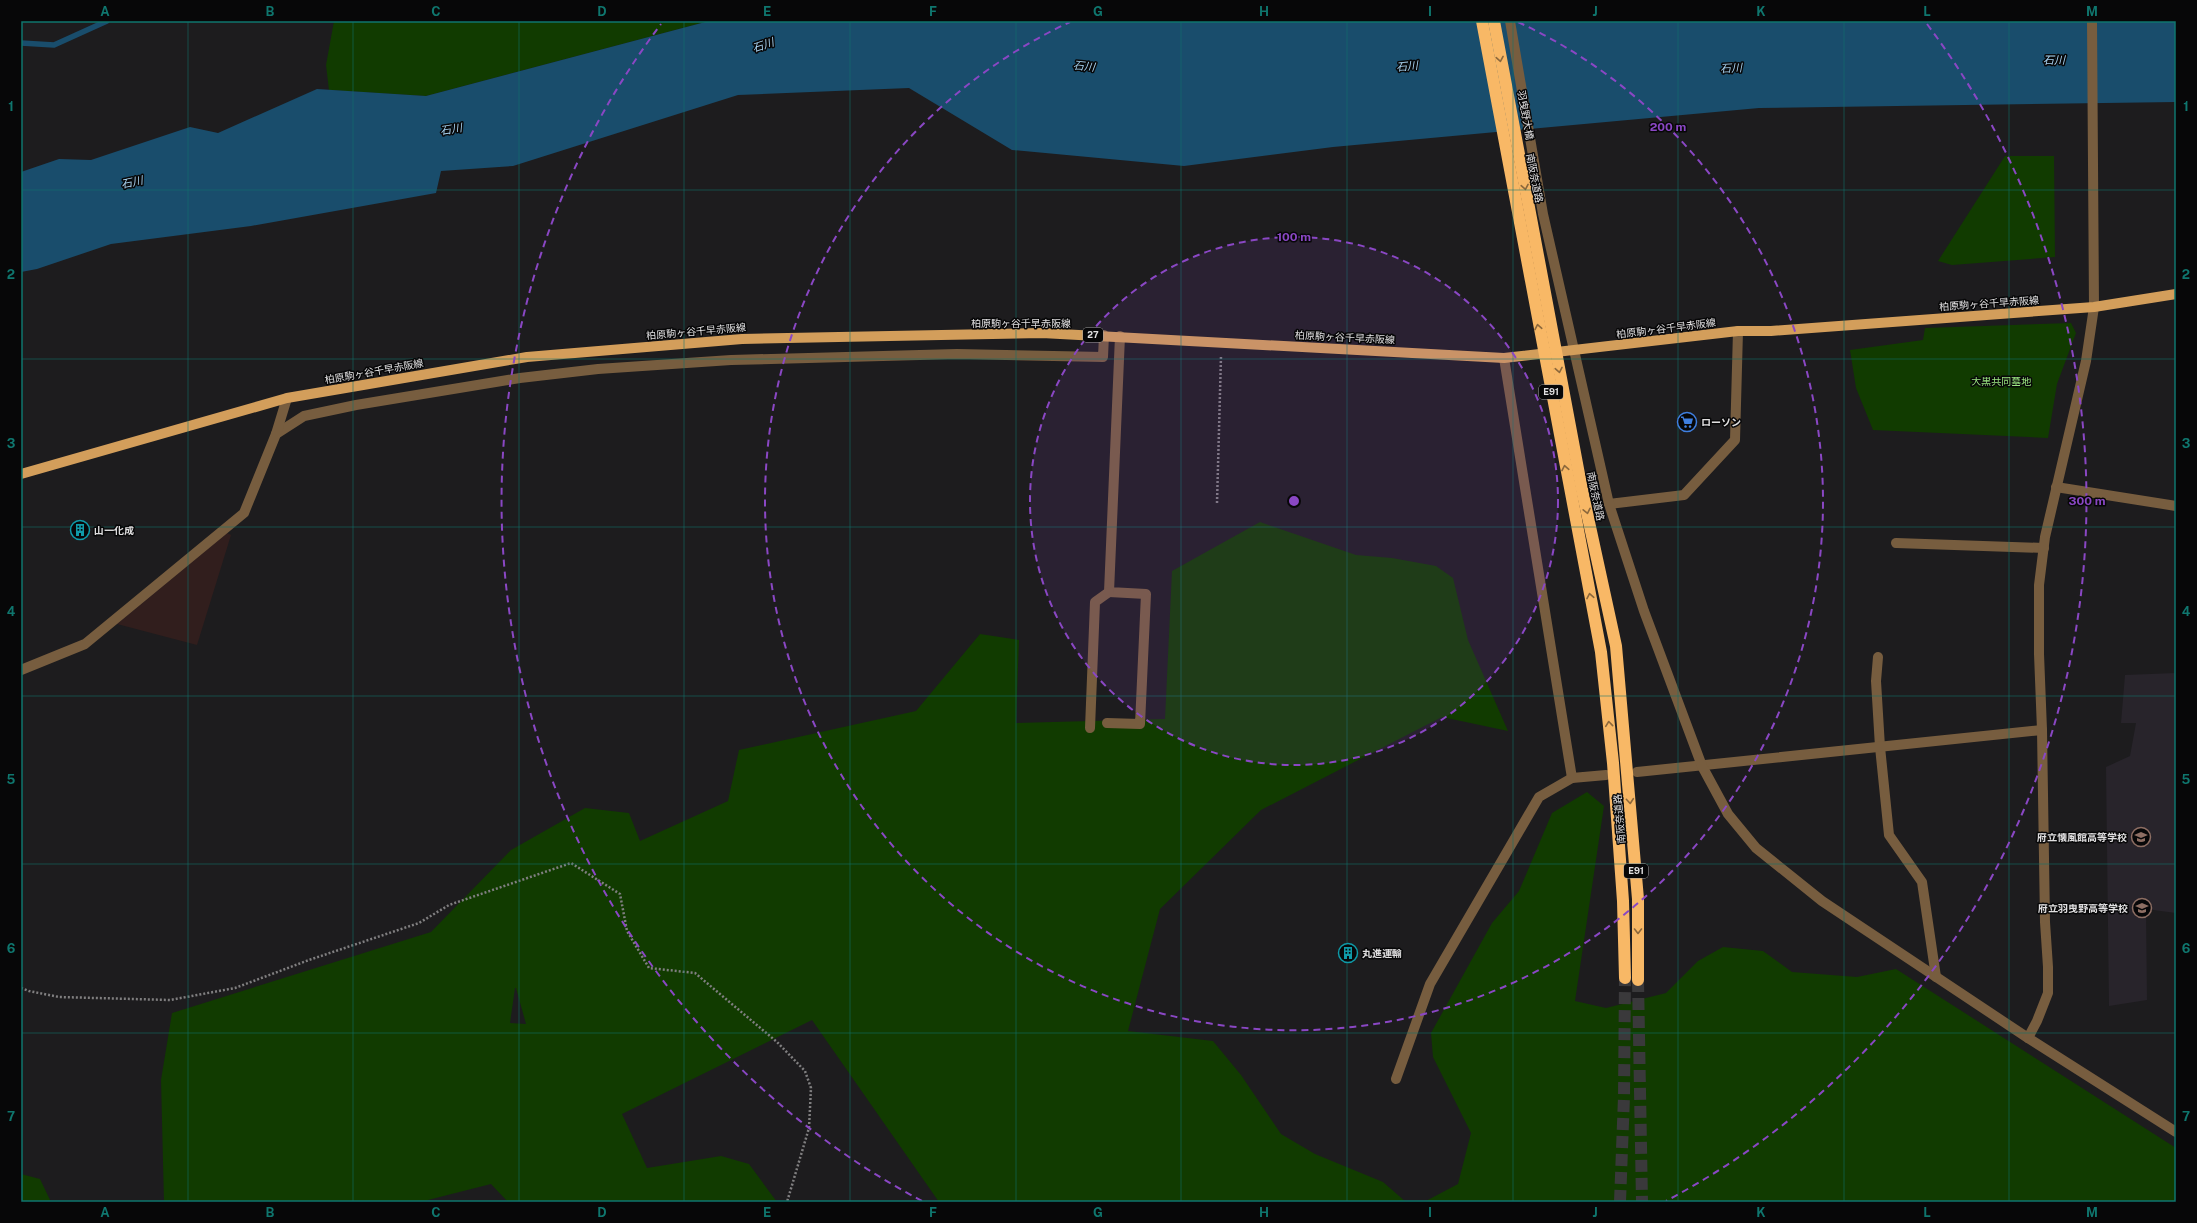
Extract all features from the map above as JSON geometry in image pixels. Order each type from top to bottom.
[{"type":"highway","name":"南阪奈道路","points":[[1482,21],[1568,487],[1601,652],[1613,763],[1623,900],[1625,978]]},
{"type":"highway","name":"南阪奈道路","points":[[1494,21],[1582,490],[1616,646],[1638,899],[1638,980]]},
{"type":"main road","name":"柏原駒ヶ谷千早赤阪線","points":[[21,474],[287,398],[527,358],[742,339],[1042,333],[1221,341],[1504,358],[1738,331],[1771,331],[2094,307],[2176,294]]},
{"type":"street","name":"羽曳野大橋","points":[[1510,21],[1543,214],[1610,504],[1644,611],[1702,766],[1728,814],[1756,848],[1822,902],[2028,1038],[2176,1132]]},
{"type":"street","points":[[2028,1038],[2037,1021],[2048,993],[2039,654],[2039,585],[2044,548],[2056,487],[2086,361],[2094,307],[2092,21]]},
{"type":"street","points":[[1610,504],[1684,495],[1735,440],[1738,331]]},
{"type":"street","points":[[276,434],[304,416],[408,395],[520,378],[598,370],[731,360],[958,354],[1028,354],[1103,357],[1104,336]]},
{"type":"street","points":[[1109,592],[1120,336]]},
{"type":"street","points":[[1504,358],[1572,778]]},
{"type":"street","points":[[21,670],[85,644],[244,513],[276,434],[287,398]]},
{"type":"street","points":[[2056,487],[2176,506]]},
{"type":"street","points":[[1896,543],[2044,548]]},
{"type":"street","points":[[1090,728],[1095,602],[1109,592],[1146,594],[1140,724],[1107,723]]},
{"type":"street","points":[[1878,657],[1876,681],[1880,747],[1889,835],[1922,882],[1936,977]]},
{"type":"street","points":[[1637,772],[2042,730]]},
{"type":"street","points":[[1396,1079],[1430,984],[1539,797],[1572,778],[1606,775]]},
{"type":"path","points":[[1217,503],[1221,341]]},
{"type":"path","points":[[21,988],[59,997],[170,1000],[235,988],[309,960],[419,923],[450,905],[571,863],[620,894],[628,931],[649,968],[695,973],[777,1042],[805,1072],[811,1088],[809,1128],[787,1202]]},
{"type":"shaded area","points":[[227,533],[231,535],[197,645],[117,624]]},
{"type":"shaded area","name":"府立懐風館高等学校","points":[[2176,673],[2176,913],[2146,909],[2147,1000],[2109,1006],[2106,767],[2130,756],[2136,723],[2121,723],[2125,675]]},
{"type":"green space","points":[[334,21],[709,21],[426,96],[329,90],[326,65]]},
{"type":"green space","points":[[2005,156],[2054,156],[2055,257],[1952,265],[1938,261]]},
{"type":"green space","name":"大黒共同墓地","points":[[2071,323],[2076,333],[2057,384],[2048,438],[1873,430],[1856,388],[1850,350],[1923,340],[1925,328]]},
{"type":"green space","points":[[1260,522],[1356,555],[1392,558],[1436,566],[1453,578],[1468,640],[1508,731],[1442,717],[1261,810],[1160,909],[1128,1031],[1213,1041],[1241,1075],[1281,1134],[1315,1154],[1383,1182],[1406,1202],[939,1202],[812,1020],[622,1114],[647,1168],[721,1156],[749,1164],[777,1202],[508,1202],[491,1184],[420,1202],[164,1202],[161,1080],[172,1013],[431,932],[511,850],[585,808],[629,813],[640,841],[728,801],[739,750],[916,711],[980,634],[1019,640],[1016,723],[1165,719],[1172,571]],"holes":[[[516,988],[526,1024],[510,1023]]]},
{"type":"green space","points":[[1587,792],[1604,806],[1575,1001],[1606,1008],[1666,993],[1698,961],[1723,947],[1763,951],[1792,972],[1857,977],[1896,969],[2176,1148],[2176,1202],[1424,1202],[1458,1184],[1471,1133],[1433,1057],[1431,1033],[1492,923],[1519,891],[1552,813]]},
{"type":"green space","points":[[21,1174],[40,1179],[51,1202],[21,1202]]},
{"type":"water","name":"石川","points":[[709,21],[2176,21],[2176,102],[1759,108],[1333,147],[1184,166],[1012,150],[909,88],[738,95],[513,166],[441,171],[436,193],[251,226],[111,244],[37,269],[21,272],[21,172],[59,159],[91,160],[190,127],[218,133],[317,89],[426,96]]},
{"type":"waterway","points":[[21,43],[54,45],[107,21]]},
{"type":"tunnel","points":[[1620,1202],[1624,1097],[1625,978]]},
{"type":"tunnel","points":[[1638,980],[1642,1202]]},
{"type":"place","name":"ローソン","points":[[1687,422]]},
{"type":"place","name":"山一化成","points":[[80,530]]},
{"type":"place","name":"府立懐風館高等学校","points":[[2141,837]]},
{"type":"place","name":"府立羽曳野高等学校","points":[[2142,908]]},
{"type":"place","name":"丸進運輸","points":[[1348,953]]}]
